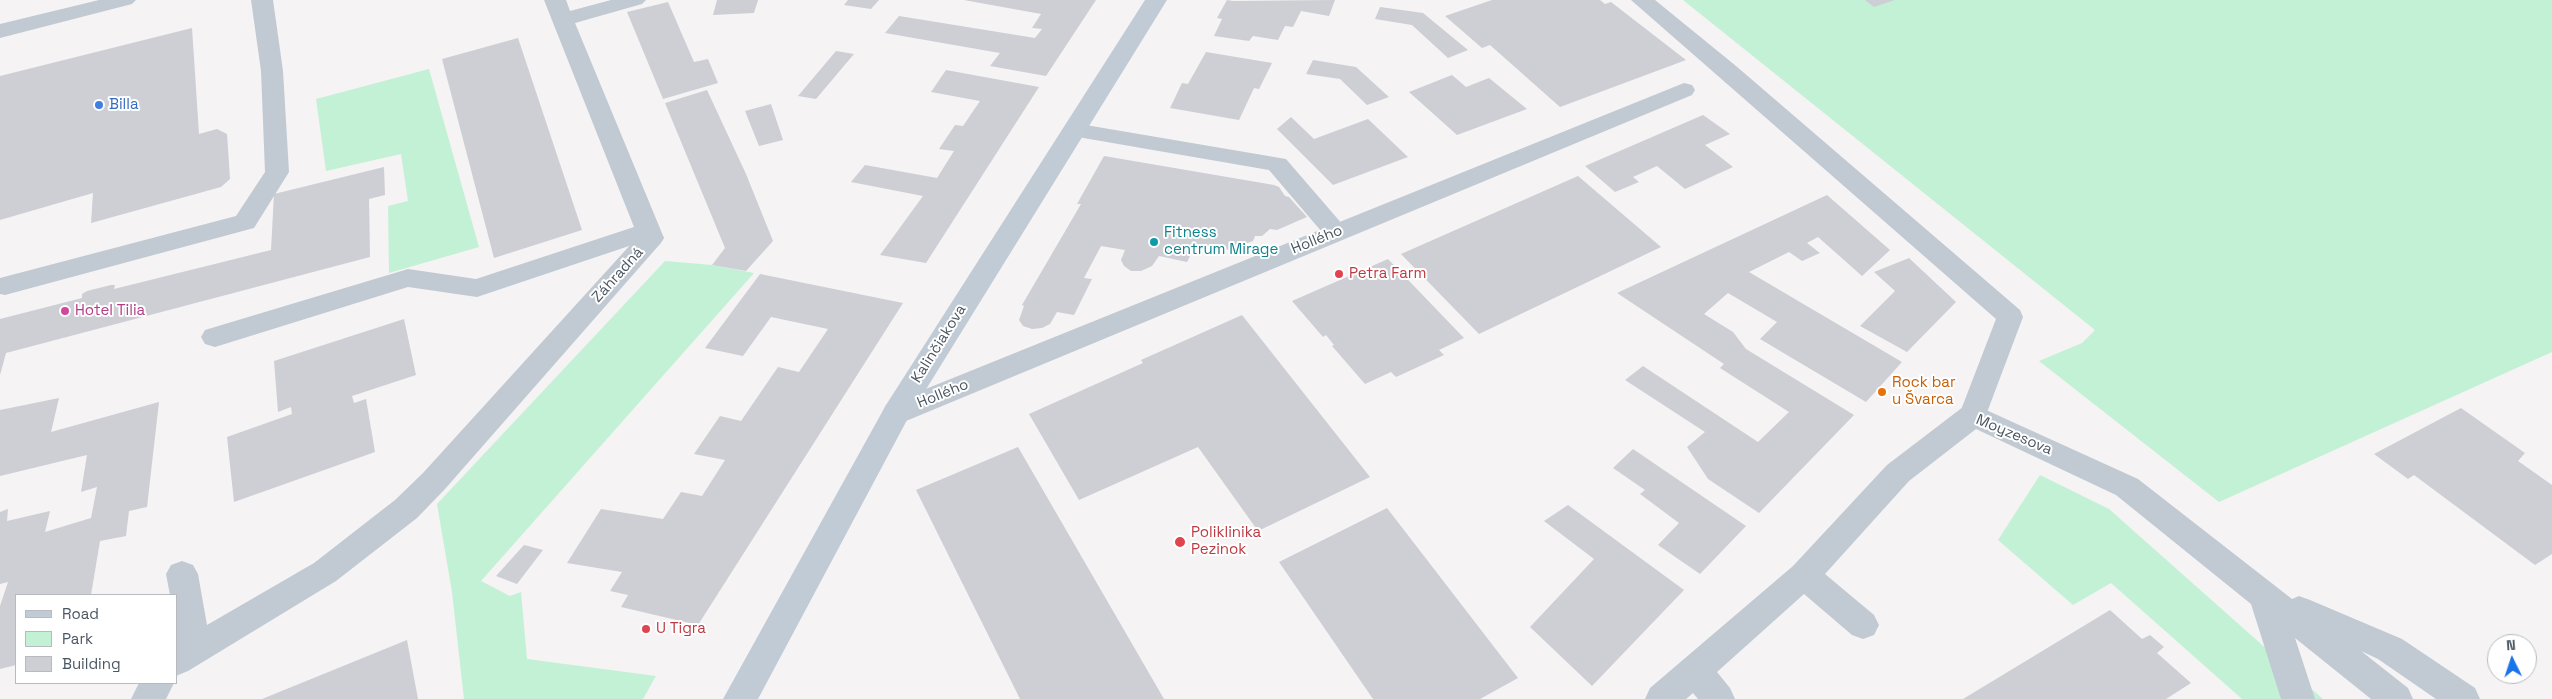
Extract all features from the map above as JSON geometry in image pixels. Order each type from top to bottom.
[{"type":"main road","name":"Kalinčiakova","points":[[740,699],[896,413],[1156,0]]},
{"type":"street","points":[[0,31],[125,0]]},
{"type":"street","points":[[5,286],[245,222],[277,172],[272,71],[262,0]]},
{"type":"street","points":[[559,10],[635,0]]},
{"type":"street","points":[[1642,0],[1728,71],[2010,317],[1973,415]]},
{"type":"street","name":"Záhradná","points":[[186,655],[261,612],[325,572],[406,509],[434,481],[649,234],[559,10]]},
{"type":"street","name":"Hollého","points":[[896,413],[1684,90]]},
{"type":"street","points":[[1074,130],[1277,164],[1336,232]]},
{"type":"street","points":[[215,337],[408,278],[477,288],[649,234]]},
{"type":"street","name":"Moyzesova","points":[[1662,699],[1804,575],[1898,473],[1973,415],[2127,487],[2396,699]]},
{"type":"street","points":[[182,574],[186,655]]},
{"type":"street","points":[[1804,575],[1863,625]]},
{"type":"street","points":[[2265,596],[2298,699]]},
{"type":"street","points":[[2265,596],[2390,649],[2463,699]]},
{"type":"street","points":[[1695,670],[1718,699]]},
{"type":"street","points":[[148,699],[156,684]]},
{"type":"green space","points":[[1683,0],[2552,0],[2552,352],[2219,502],[2039,361],[2082,343],[2095,330]]},
{"type":"green space","points":[[429,69],[479,247],[389,273],[388,206],[408,201],[401,154],[326,171],[316,99]]},
{"type":"green space","points":[[665,261],[712,265],[754,273],[481,581],[510,596],[521,592],[527,659],[656,676],[643,699],[464,699],[452,592],[437,504]]},
{"type":"green space","points":[[2040,475],[2109,509],[2323,699],[2242,699],[2111,583],[2073,605],[1998,540]]},
{"type":"building","points":[[717,0],[758,0],[754,13],[713,15]]},
{"type":"building","points":[[848,0],[879,0],[871,9],[844,5]]},
{"type":"building","points":[[964,0],[1096,0],[1046,76],[990,66],[1000,53],[885,33],[899,16],[1035,38],[1042,29],[1032,28],[1041,14]]},
{"type":"building","points":[[1227,0],[1335,0],[1329,16],[1301,11],[1293,27],[1285,26],[1278,40],[1253,36],[1249,41],[1214,36],[1222,19],[1217,18]]},
{"type":"building","points":[[1492,0],[1600,0],[1605,4],[1611,2],[1686,60],[1560,107],[1490,45],[1482,48],[1445,16]]},
{"type":"building","points":[[1865,0],[1895,0],[1874,7]]},
{"type":"building","points":[[668,2],[694,62],[708,59],[718,83],[663,99],[627,12]]},
{"type":"building","points":[[1380,7],[1423,13],[1468,50],[1448,58],[1412,25],[1375,19]]},
{"type":"building","name":"Billa","points":[[192,28],[199,134],[217,129],[227,134],[230,179],[221,187],[91,223],[93,193],[0,220],[0,76]]},
{"type":"building","points":[[518,38],[582,230],[494,258],[442,59]]},
{"type":"building","points":[[836,51],[854,54],[816,99],[798,96]]},
{"type":"building","points":[[1206,52],[1272,63],[1259,89],[1254,88],[1239,120],[1170,108],[1182,83],[1188,84]]},
{"type":"building","points":[[1313,60],[1356,67],[1389,97],[1367,105],[1340,79],[1306,74]]},
{"type":"building","points":[[946,70],[1039,87],[926,263],[880,255],[923,196],[851,182],[865,165],[937,178],[954,151],[939,149],[955,125],[963,126],[980,101],[931,92]]},
{"type":"building","points":[[1452,75],[1466,87],[1489,78],[1527,109],[1457,135],[1409,92]]},
{"type":"building","points":[[707,90],[746,174],[773,241],[746,271],[712,265],[725,248],[665,103]]},
{"type":"building","points":[[771,104],[783,140],[759,146],[745,111]]},
{"type":"building","points":[[1703,115],[1730,134],[1705,145],[1733,167],[1685,189],[1657,166],[1633,177],[1639,182],[1615,192],[1585,166]]},
{"type":"building","points":[[1291,117],[1314,139],[1368,119],[1408,157],[1333,185],[1277,129]]},
{"type":"building","name":"Fitness centrum Mirage","points":[[1104,156],[1274,185],[1279,187],[1285,196],[1289,197],[1307,217],[1277,230],[1270,229],[1262,236],[1255,236],[1253,241],[1229,250],[1196,244],[1187,262],[1159,256],[1152,266],[1141,271],[1131,271],[1124,266],[1121,260],[1125,250],[1101,246],[1084,278],[1092,279],[1074,315],[1057,312],[1050,324],[1042,328],[1032,329],[1023,326],[1019,320],[1024,306],[1022,305],[1081,204],[1077,204]]},
{"type":"building","points":[[384,167],[385,195],[369,199],[370,257],[6,353],[0,375],[0,319],[82,298],[82,294],[87,291],[111,285],[115,285],[114,289],[271,250],[274,194]]},
{"type":"building","points":[[1578,176],[1661,247],[1479,334],[1401,254]]},
{"type":"building","points":[[1827,195],[1890,250],[1862,276],[1818,237],[1807,243],[1820,253],[1802,261],[1789,252],[1749,272],[1902,362],[1866,402],[1760,339],[1777,322],[1728,293],[1704,314],[1733,332],[1746,349],[1854,415],[1759,513],[1708,479],[1687,447],[1705,432],[1625,380],[1643,366],[1758,442],[1789,412],[1720,368],[1724,364],[1617,293]]},
{"type":"building","points":[[1909,258],[1956,302],[1907,352],[1860,326],[1895,291],[1874,272]]},
{"type":"building","points":[[1388,259],[1464,338],[1439,350],[1444,355],[1396,377],[1391,372],[1365,384],[1332,346],[1334,345],[1326,335],[1323,337],[1292,301]]},
{"type":"building","points":[[760,274],[903,303],[698,625],[621,607],[628,595],[610,591],[622,572],[567,563],[601,509],[663,519],[681,492],[702,496],[725,460],[694,454],[720,416],[741,421],[778,367],[799,372],[828,329],[771,317],[743,356],[705,348]]},
{"type":"building","points":[[1242,315],[1370,477],[1258,531],[1198,447],[1079,500],[1029,414],[1143,363],[1141,360]]},
{"type":"building","points":[[404,319],[416,375],[352,396],[354,403],[366,399],[375,452],[234,502],[227,437],[292,414],[291,407],[278,412],[274,361]]},
{"type":"building","points":[[59,398],[51,432],[159,402],[147,507],[129,511],[126,536],[100,541],[91,594],[15,594],[15,665],[0,669],[0,606],[8,582],[0,584],[0,512],[8,509],[7,521],[50,511],[45,532],[91,518],[97,487],[81,492],[87,455],[0,476],[0,410]]},
{"type":"building","points":[[2461,408],[2525,453],[2518,461],[2552,485],[2552,554],[2535,565],[2414,475],[2408,479],[2374,454]]},
{"type":"building","points":[[1018,447],[1164,699],[1020,699],[916,490]]},
{"type":"building","points":[[1633,449],[1746,526],[1700,574],[1658,545],[1679,523],[1640,494],[1645,490],[1613,468]]},
{"type":"building","points":[[1568,505],[1684,590],[1592,686],[1530,627],[1594,559],[1544,521]]},
{"type":"building","points":[[1387,508],[1518,678],[1480,699],[1373,699],[1279,562]]},
{"type":"building","points":[[524,545],[543,550],[517,584],[496,576]]},
{"type":"building","points":[[2110,610],[2142,639],[2150,635],[2164,647],[2157,653],[2191,683],[2166,699],[1963,699]]},
{"type":"building","points":[[407,640],[418,699],[262,699]]},
{"type":"place","name":"Billa","points":[[99,105]]},
{"type":"place","name":"Fitness centrum Mirage","points":[[1154,242]]},
{"type":"place","name":"Petra Farm","points":[[1339,274]]},
{"type":"place","name":"Hotel Tilia","points":[[65,311]]},
{"type":"place","name":"Rock bar u Švarca","points":[[1882,392]]},
{"type":"place","name":"Poliklinika Pezinok","points":[[1180,542]]},
{"type":"place","name":"U Tigra","points":[[646,629]]}]
